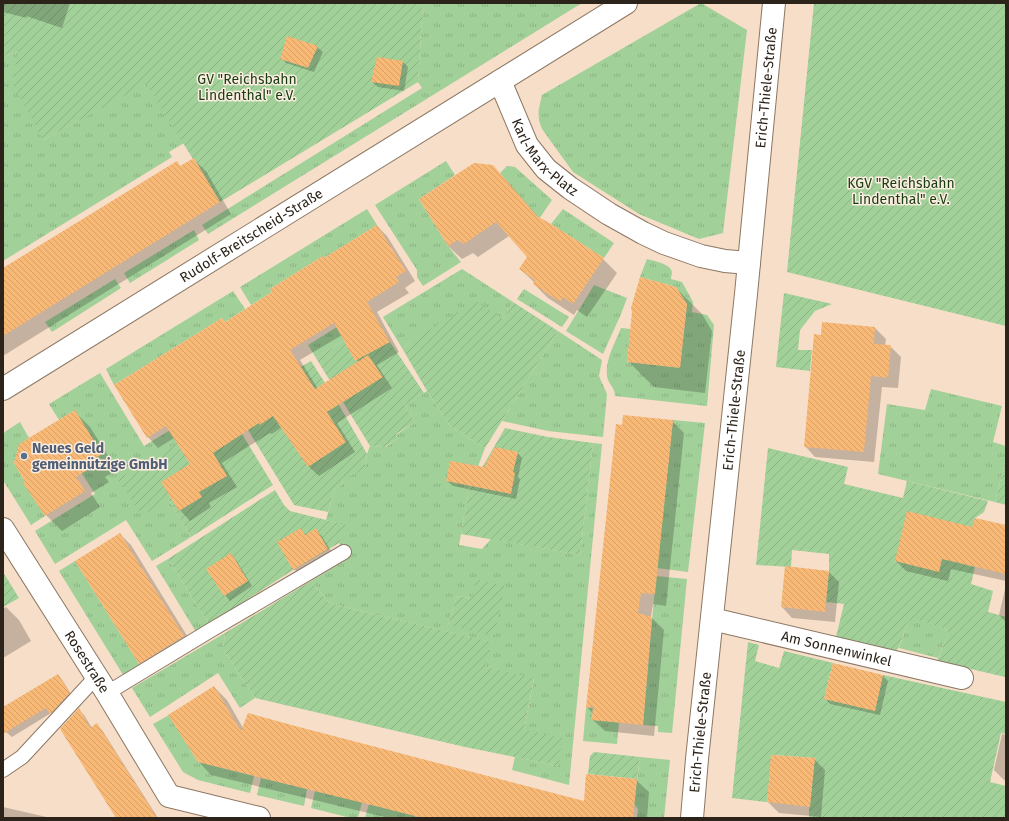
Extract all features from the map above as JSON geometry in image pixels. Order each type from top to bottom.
[{"type":"street","points":[[500,81],[626,3]]},
{"type":"street","name":"Erich-Thiele-Straße","points":[[692,818],[774,3]]},
{"type":"street","name":"Karl-Marx-Platz","points":[[500,81],[526,145],[546,169],[570,188],[609,214],[644,234],[701,256],[725,261],[749,263]]},
{"type":"street","name":"Rudolf-Breitscheid-Straße","points":[[3,389],[500,81]]},
{"type":"street","name":"Rosestraße","points":[[3,529],[169,796],[259,818]]},
{"type":"street","name":"Am Sonnenwinkel","points":[[712,618],[962,678]]},
{"type":"lane","points":[[3,770],[22,757],[101,685],[211,630],[344,552]]},
{"type":"green space","name":"GV \"Reichsbahn Lindenthal\" e.V.","points":[[3,3],[423,3],[418,82],[220,202],[146,84],[43,140],[12,82],[18,52],[3,56]]},
{"type":"green space","points":[[423,3],[582,3],[208,234],[202,225],[422,88],[418,82]]},
{"type":"green space","points":[[701,3],[747,30],[723,233],[699,239],[639,214],[573,172],[542,129],[540,124],[539,108],[542,95]]},
{"type":"green space","name":"KGV \"Reichsbahn Lindenthal\" e.V.","points":[[814,3],[1006,3],[1006,326],[787,272]]},
{"type":"green space","points":[[18,52],[43,140],[146,83],[184,143],[169,152],[172,157],[3,261],[3,56]]},
{"type":"green space","points":[[446,161],[455,175],[419,199],[448,246],[461,262],[423,286],[417,277],[417,270],[375,205]]},
{"type":"green space","points":[[507,166],[515,167],[552,200],[539,219],[500,173]]},
{"type":"green space","points":[[367,209],[377,225],[270,289],[272,292],[251,305],[240,287]]},
{"type":"green space","points":[[563,209],[614,243],[604,258],[551,224]]},
{"type":"green space","points":[[194,230],[199,240],[130,283],[124,273]]},
{"type":"green space","points":[[647,259],[662,263],[669,267],[672,272],[671,279],[682,282],[693,302],[692,312],[707,315],[714,325],[707,406],[615,396],[614,390],[608,379],[607,370],[609,358],[621,328],[631,329],[627,362],[680,367],[687,304],[676,287],[640,277]]},
{"type":"green space","points":[[462,269],[513,302],[503,319],[410,342],[402,348],[383,317]]},
{"type":"green space","points":[[115,279],[121,288],[52,332],[45,322]]},
{"type":"green space","points":[[594,285],[627,298],[603,354],[566,331]]},
{"type":"green space","points":[[524,289],[569,317],[562,327],[517,299]]},
{"type":"green space","points":[[233,291],[245,309],[225,322],[222,318],[114,385],[106,369]]},
{"type":"green space","points":[[784,293],[832,304],[815,311],[800,330],[798,350],[812,350],[810,371],[776,367]]},
{"type":"green space","points":[[476,301],[503,319],[513,302],[558,331],[485,448],[450,426],[427,391],[402,348]]},
{"type":"green space","points":[[369,307],[377,320],[316,358],[308,345]]},
{"type":"green space","points":[[377,320],[424,393],[405,405],[415,422],[396,434],[398,438],[385,447],[370,446],[316,358]]},
{"type":"green space","points":[[558,331],[602,360],[599,376],[607,394],[603,437],[548,431],[502,421]]},
{"type":"green space","points":[[311,361],[339,405],[367,454],[365,466],[359,472],[350,475],[350,478],[341,479],[343,483],[334,491],[328,512],[294,505],[234,407]]},
{"type":"green space","points":[[100,373],[144,446],[221,399],[168,499],[191,537],[152,561],[126,520],[55,564],[35,531],[95,494],[79,469],[91,461],[75,410],[59,420],[49,404]]},
{"type":"green space","points":[[931,389],[1002,406],[993,442],[1006,446],[1006,458],[995,502],[878,474],[887,404],[925,410]]},
{"type":"green space","points":[[427,391],[450,426],[485,448],[469,490],[459,545],[482,549],[491,539],[580,555],[593,443],[602,444],[569,785],[512,770],[515,757],[559,766],[524,730],[534,679],[486,667],[491,642],[328,602],[311,581],[348,559],[339,543],[345,525],[326,520],[334,491],[343,483],[341,479],[357,472],[365,466],[370,446],[386,447],[398,438],[396,435],[415,422],[405,405]],"holes":[[[457,596],[472,598],[448,625]]]},
{"type":"green space","points":[[228,411],[273,485],[191,537],[168,499],[142,516],[118,479]]},
{"type":"green space","points":[[673,420],[705,423],[688,572],[657,568]]},
{"type":"green space","points":[[20,422],[29,438],[19,445],[22,450],[17,453],[14,463],[25,482],[24,483],[45,516],[31,525],[3,480],[3,434]]},
{"type":"green space","points":[[505,428],[548,437],[593,443],[580,555],[461,534],[469,490]]},
{"type":"green space","points":[[768,448],[848,467],[844,484],[903,498],[907,481],[988,501],[984,512],[975,518],[963,564],[975,567],[971,584],[993,591],[988,612],[1006,617],[1005,677],[937,661],[948,634],[946,629],[913,618],[908,622],[899,647],[896,651],[836,637],[844,604],[826,602],[829,554],[792,550],[791,567],[756,565]]},
{"type":"green space","points":[[1006,458],[1006,505],[995,502]]},
{"type":"green space","points":[[275,490],[284,505],[290,511],[346,525],[339,543],[293,570],[209,624],[168,559]]},
{"type":"green space","points":[[168,559],[209,624],[196,632],[156,566]]},
{"type":"green space","points":[[75,561],[141,667],[125,678],[59,571]]},
{"type":"green space","points":[[3,572],[19,598],[3,607]]},
{"type":"green space","points":[[656,576],[687,579],[672,733],[658,732],[658,726],[643,725]]},
{"type":"green space","points":[[476,579],[505,586],[494,637],[448,625],[457,596],[472,598]]},
{"type":"green space","points":[[311,581],[328,602],[492,642],[486,667],[534,678],[524,730],[562,737],[559,766],[465,747],[255,698],[223,649],[225,633]]},
{"type":"green space","points":[[912,617],[946,629],[948,634],[938,658],[899,648],[908,622]]},
{"type":"green space","points":[[225,633],[223,649],[255,698],[240,708],[218,673],[150,717],[132,688]]},
{"type":"green space","points":[[748,642],[759,645],[755,661],[779,668],[784,651],[833,663],[824,699],[875,710],[883,675],[1006,702],[1006,734],[1001,733],[990,782],[1006,786],[1006,818],[809,818],[815,758],[772,755],[767,802],[732,798]]},
{"type":"green space","points":[[586,708],[593,708],[592,720],[619,722],[617,744],[583,741]]},
{"type":"green space","points":[[169,715],[198,762],[254,776],[250,793],[198,780],[183,772],[153,724]]},
{"type":"green space","points":[[594,752],[640,757],[637,779],[588,774],[590,756]]},
{"type":"green space","points":[[640,757],[670,760],[664,818],[637,818],[638,809],[634,804]]},
{"type":"green space","points":[[261,778],[307,789],[304,806],[257,795]]},
{"type":"green space","points":[[315,791],[362,802],[358,818],[351,818],[311,808]]},
{"type":"green space","points":[[369,804],[415,816],[415,818],[365,818]]},
{"type":"building","points":[[287,36],[318,46],[308,68],[280,59]]},
{"type":"building","points":[[377,57],[403,61],[399,86],[371,82]]},
{"type":"building","points":[[194,158],[220,202],[3,336],[3,268],[177,161],[180,166]]},
{"type":"building","points":[[474,163],[493,165],[537,216],[604,258],[573,304],[563,297],[560,302],[533,284],[535,280],[519,269],[527,257],[496,222],[464,244],[458,240],[448,246],[419,199]]},
{"type":"building","points":[[377,225],[406,271],[396,277],[399,282],[367,302],[390,342],[355,361],[334,323],[290,350],[315,389],[368,355],[383,377],[327,412],[346,442],[308,467],[273,416],[260,425],[259,423],[213,453],[227,476],[199,492],[202,497],[179,511],[161,482],[190,464],[166,426],[147,438],[114,385],[222,318],[225,322],[272,292],[270,289]]},
{"type":"building","points":[[640,277],[676,287],[687,304],[680,368],[627,362],[632,312],[631,308]]},
{"type":"building","points":[[822,322],[875,327],[874,344],[891,345],[888,378],[871,376],[864,452],[804,447],[814,334],[821,335]]},
{"type":"building","points":[[75,410],[102,454],[91,461],[94,466],[76,477],[85,491],[45,516],[23,483],[25,482],[14,463],[19,444]]},
{"type":"building","points":[[623,415],[673,420],[655,594],[641,593],[638,613],[652,617],[643,725],[592,720],[593,706],[586,708],[616,424],[622,425]]},
{"type":"building","points":[[495,447],[518,452],[513,472],[515,473],[511,494],[446,481],[450,461],[484,467]]},
{"type":"building","points":[[907,511],[972,527],[975,518],[1006,525],[1006,574],[942,559],[939,572],[895,561]]},
{"type":"building","points":[[301,528],[305,535],[316,528],[328,549],[293,570],[277,542]]},
{"type":"building","points":[[120,533],[184,636],[139,664],[75,561]]},
{"type":"building","points":[[231,553],[248,581],[224,596],[206,569]]},
{"type":"building","points":[[785,566],[829,571],[825,612],[781,607]]},
{"type":"building","points":[[833,663],[883,675],[875,711],[824,699]]},
{"type":"building","points":[[58,674],[70,693],[50,714],[46,708],[3,734],[3,707]]},
{"type":"building","points":[[214,686],[241,731],[248,713],[584,801],[586,774],[637,779],[633,818],[424,818],[198,762],[168,715]]},
{"type":"building","points":[[79,708],[90,728],[97,723],[157,818],[116,818],[60,729]]},
{"type":"building","points":[[771,755],[815,758],[810,807],[767,802]]},
{"type":"place","name":"Neues Geld gemeinnützige GmbH","points":[[24,456]]}]
